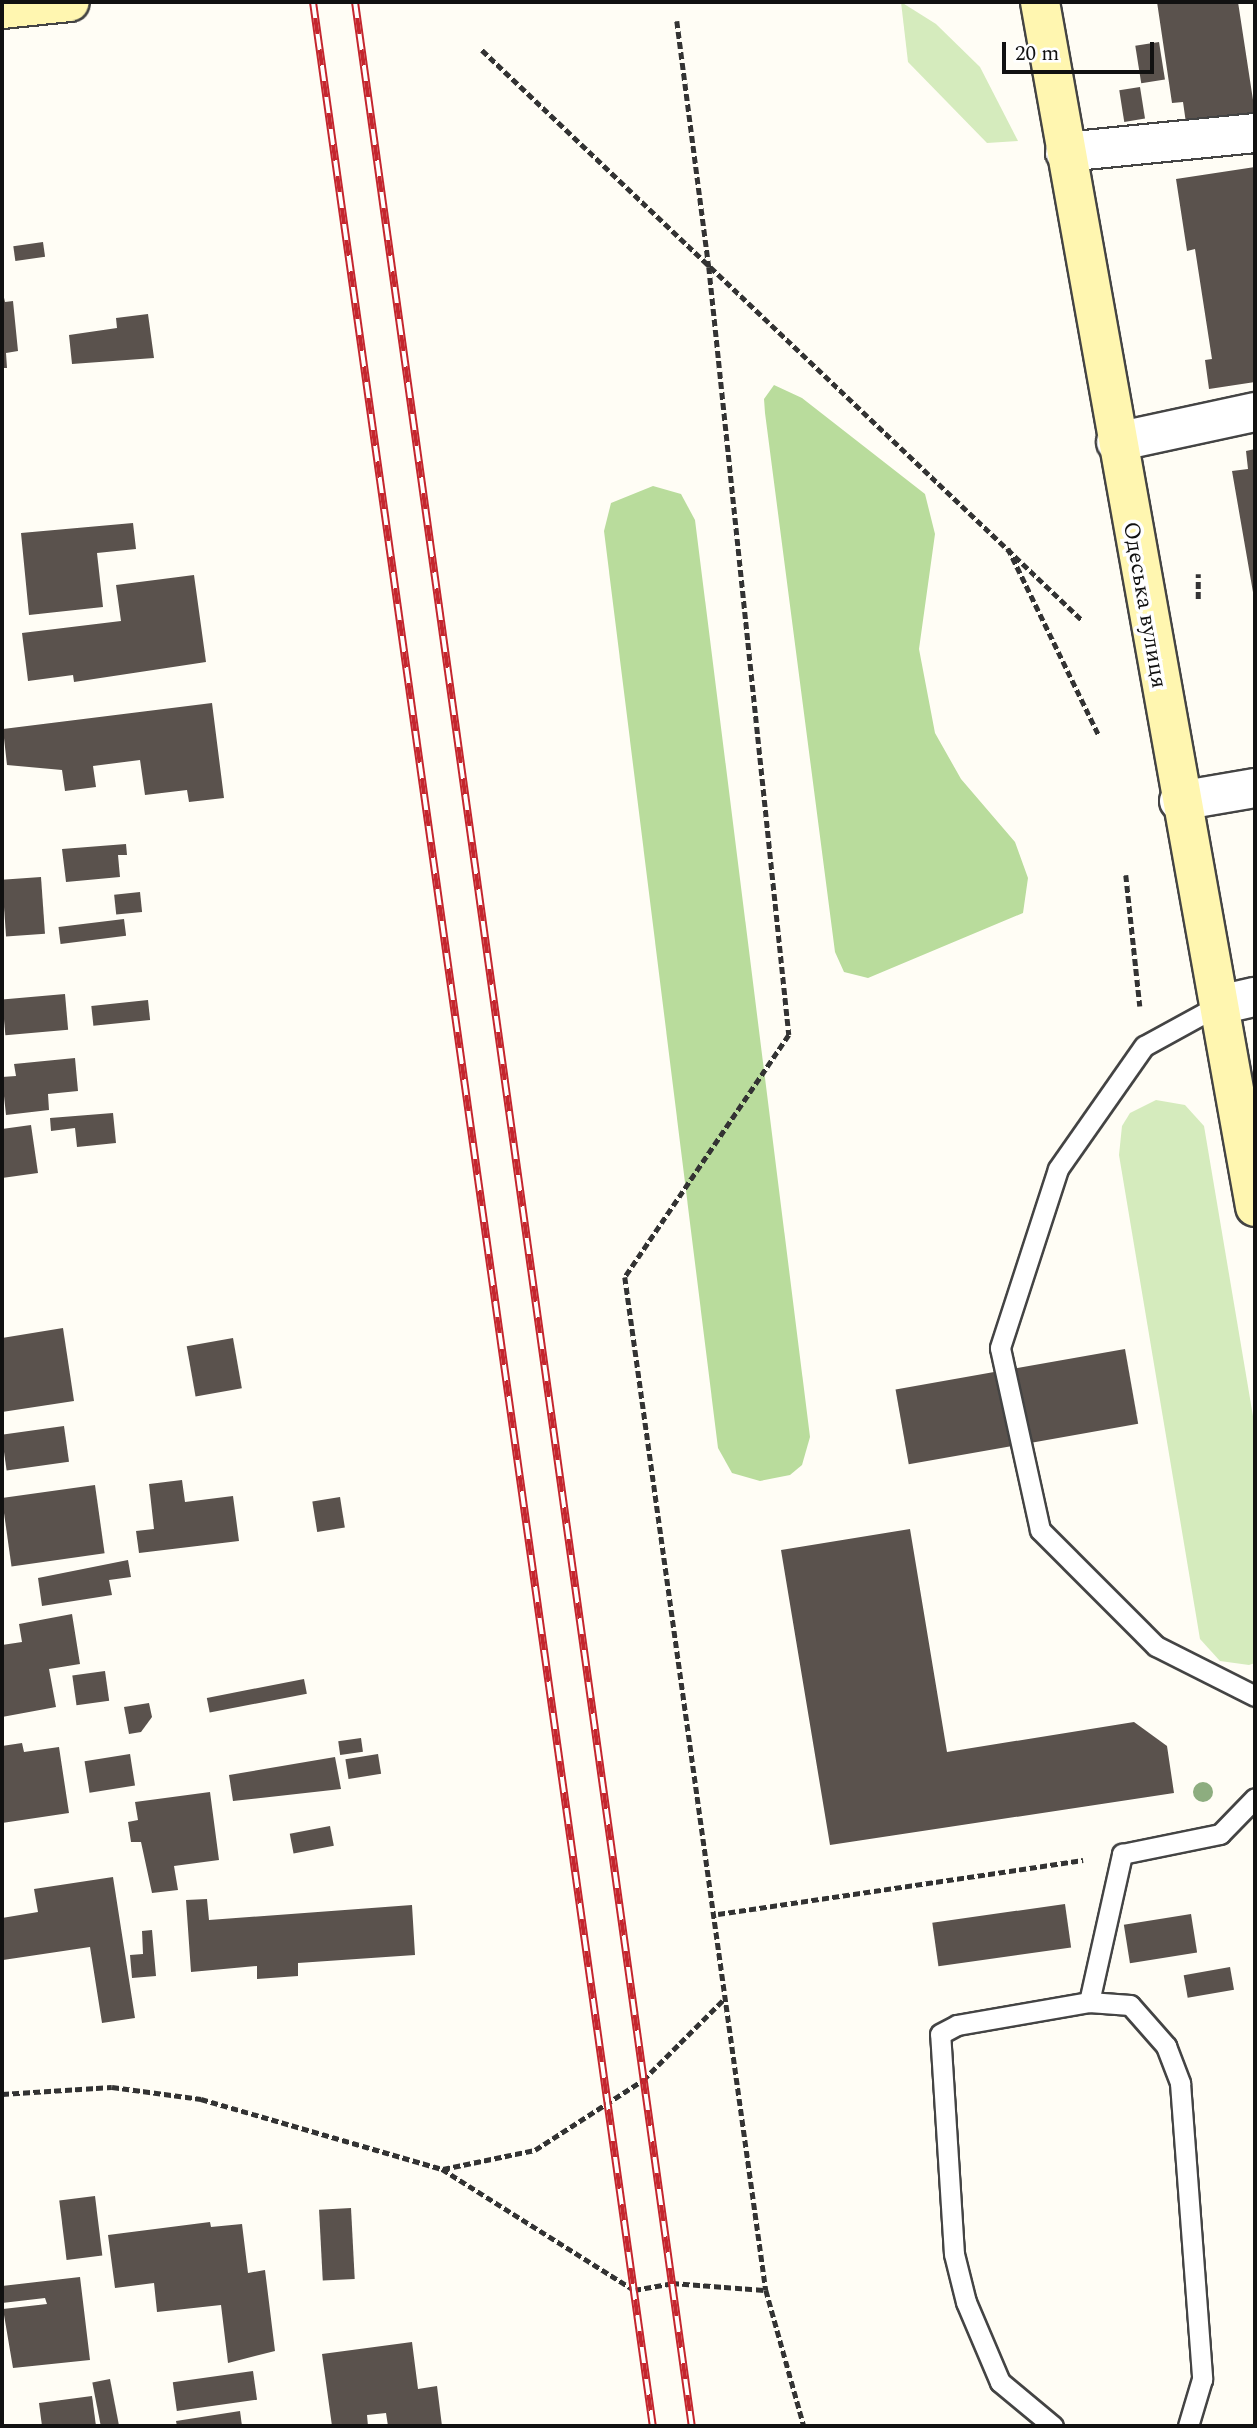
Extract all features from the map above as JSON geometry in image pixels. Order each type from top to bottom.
[{"type":"main road","points":[[2,9],[70,2]]},
{"type":"main road","name":"Одеська вулиця","points":[[1040,2],[1180,801],[1255,1207]]},
{"type":"street","points":[[1065,152],[1255,133]]},
{"type":"street","points":[[1116,442],[1255,412]]},
{"type":"street","points":[[1180,801],[1255,788]]},
{"type":"street","points":[[1219,1005],[1255,997]]},
{"type":"lane","points":[[1219,1005],[1144,1046],[1058,1170],[1000,1348],[1040,1530],[1156,1646],[1255,1696]]},
{"type":"lane","points":[[1089,2002],[1122,1854],[1220,1834],[1255,1798]]},
{"type":"lane","points":[[1053,2426],[1000,2382],[966,2302],[954,2254],[938,2043],[957,2025],[1089,2002],[1129,2005],[1166,2046],[1180,2083],[1202,2379],[1188,2426]]},
{"type":"path","points":[[677,21],[709,267],[789,1035],[625,1277],[718,1914],[725,1998],[766,2290],[804,2426]]},
{"type":"path","points":[[482,50],[1082,620]]},
{"type":"path","points":[[1007,546],[1099,736]]},
{"type":"path","points":[[1198,574],[1198,598]]},
{"type":"path","points":[[1126,875],[1144,1046]]},
{"type":"path","points":[[718,1914],[1122,1854]]},
{"type":"path","points":[[442,2169],[535,2150],[643,2080],[725,1998]]},
{"type":"path","points":[[2,2094],[78,2086],[176,2094],[442,2169],[634,2290],[672,2283],[766,2290]]},
{"type":"green space","points":[[901,2],[936,24],[980,67],[1018,141],[987,143],[908,62]]},
{"type":"green space","points":[[774,385],[802,398],[925,494],[935,534],[919,649],[935,733],[961,779],[1015,842],[1028,878],[1023,913],[868,978],[844,972],[835,952],[765,413],[764,399]]},
{"type":"green space","points":[[653,486],[681,494],[695,520],[810,1437],[802,1465],[790,1475],[760,1481],[732,1473],[718,1448],[604,531],[611,503]]},
{"type":"green space","points":[[1156,1100],[1185,1105],[1204,1126],[1255,1428],[1255,1663],[1249,1665],[1220,1661],[1200,1639],[1119,1155],[1122,1126],[1130,1113]]},
{"type":"building","points":[[1157,2],[1238,2],[1255,113],[1186,123],[1183,102],[1172,103]]},
{"type":"building","points":[[1159,42],[1165,80],[1141,83],[1135,46]]},
{"type":"building","points":[[1140,87],[1145,119],[1124,122],[1119,90]]},
{"type":"building","points":[[1255,167],[1255,382],[1209,389],[1205,360],[1212,359],[1195,249],[1187,251],[1176,179]]},
{"type":"building","points":[[43,242],[45,257],[15,261],[13,246]]},
{"type":"building","points":[[2,289],[5,302],[13,301],[18,351],[6,353],[7,368],[2,368]]},
{"type":"building","points":[[148,314],[154,358],[72,364],[69,335],[117,328],[116,318]]},
{"type":"building","points":[[1255,449],[1254,598],[1232,471],[1248,469],[1246,451]]},
{"type":"building","points":[[133,523],[136,549],[97,553],[103,607],[29,615],[21,533]]},
{"type":"building","points":[[194,575],[206,662],[74,682],[73,675],[28,681],[22,633],[121,621],[116,585]]},
{"type":"building","points":[[212,703],[224,798],[189,802],[187,790],[145,795],[140,760],[93,766],[96,787],[65,791],[62,770],[7,765],[3,729]]},
{"type":"building","points":[[126,844],[127,855],[118,855],[120,877],[66,882],[62,849]]},
{"type":"building","points":[[41,877],[45,934],[6,937],[2,880]]},
{"type":"building","points":[[140,892],[142,912],[116,915],[114,895]]},
{"type":"building","points":[[124,919],[126,936],[61,944],[58,927]]},
{"type":"building","points":[[65,994],[68,1030],[5,1035],[2,999]]},
{"type":"building","points":[[148,1000],[150,1020],[93,1026],[91,1006]]},
{"type":"building","points":[[75,1058],[78,1091],[48,1094],[49,1110],[6,1115],[2,1077],[16,1076],[14,1064]]},
{"type":"building","points":[[113,1113],[116,1143],[77,1147],[75,1128],[51,1131],[50,1118]]},
{"type":"building","points":[[31,1125],[38,1173],[2,1178],[2,1129]]},
{"type":"building","points":[[63,1328],[74,1401],[2,1412],[2,1338]]},
{"type":"building","points":[[233,1338],[242,1388],[196,1396],[187,1346]]},
{"type":"building","points":[[1125,1349],[1138,1424],[909,1464],[896,1389]]},
{"type":"building","points":[[64,1426],[69,1462],[7,1470],[2,1435]]},
{"type":"building","points":[[182,1480],[185,1502],[233,1496],[239,1541],[139,1553],[136,1531],[154,1529],[149,1484]]},
{"type":"building","points":[[95,1485],[105,1553],[12,1566],[2,1498]]},
{"type":"building","points":[[340,1497],[345,1528],[317,1532],[312,1501]]},
{"type":"building","points":[[910,1529],[947,1752],[1134,1722],[1167,1746],[1174,1793],[830,1845],[781,1550]]},
{"type":"building","points":[[128,1560],[131,1577],[109,1580],[112,1595],[42,1606],[38,1578]]},
{"type":"building","points":[[72,1614],[80,1664],[49,1669],[56,1707],[2,1717],[2,1645],[22,1642],[19,1624]]},
{"type":"building","points":[[105,1671],[109,1701],[76,1705],[72,1676]]},
{"type":"building","points":[[304,1679],[307,1694],[210,1713],[207,1698]]},
{"type":"building","points":[[149,1703],[152,1717],[141,1732],[129,1734],[124,1707]]},
{"type":"building","points":[[361,1738],[363,1752],[340,1755],[338,1741]]},
{"type":"building","points":[[22,1743],[24,1752],[59,1747],[69,1813],[2,1823],[2,1746]]},
{"type":"building","points":[[130,1754],[135,1786],[90,1793],[85,1761]]},
{"type":"building","points":[[378,1754],[381,1774],[349,1779],[345,1759]]},
{"type":"building","points":[[335,1757],[341,1789],[233,1801],[229,1775]]},
{"type":"building","points":[[210,1792],[219,1860],[174,1866],[178,1890],[152,1893],[141,1842],[131,1842],[128,1822],[138,1820],[135,1802]]},
{"type":"building","points":[[330,1826],[334,1846],[294,1853],[290,1834]]},
{"type":"building","points":[[113,1877],[135,2018],[102,2023],[90,1947],[3,1960],[2,1918],[38,1912],[34,1889]]},
{"type":"building","points":[[207,1899],[209,1920],[412,1905],[415,1955],[298,1963],[298,1976],[257,1979],[257,1966],[191,1972],[186,1900]]},
{"type":"building","points":[[1065,1904],[1071,1948],[938,1966],[932,1923]]},
{"type":"building","points":[[1191,1914],[1197,1953],[1130,1963],[1124,1925]]},
{"type":"building","points":[[152,1930],[156,1976],[132,1978],[130,1955],[143,1954],[142,1931]]},
{"type":"building","points":[[1230,1967],[1234,1990],[1188,1998],[1184,1975]]},
{"type":"building","points":[[95,2196],[102,2256],[67,2260],[59,2200]]},
{"type":"building","points":[[351,2208],[355,2279],[323,2281],[319,2210]]},
{"type":"building","points":[[210,2222],[211,2227],[242,2224],[248,2273],[265,2270],[275,2351],[228,2363],[221,2305],[157,2312],[154,2283],[115,2288],[108,2235]]},
{"type":"building","points":[[80,2277],[90,2360],[13,2368],[3,2309],[47,2304],[45,2298],[2,2303],[2,2286]]},
{"type":"building","points":[[412,2342],[418,2389],[437,2386],[442,2426],[388,2426],[386,2413],[367,2415],[368,2426],[332,2426],[322,2354]]},
{"type":"building","points":[[253,2371],[257,2400],[177,2411],[173,2382]]},
{"type":"building","points":[[110,2379],[119,2424],[101,2426],[92,2382]]},
{"type":"building","points":[[92,2396],[96,2426],[42,2426],[39,2403]]},
{"type":"building","points":[[240,2411],[242,2426],[177,2426],[176,2421]]},
{"type":"railway","points":[[313,2],[653,2426]]},
{"type":"railway","points":[[355,2],[692,2426]]}]
